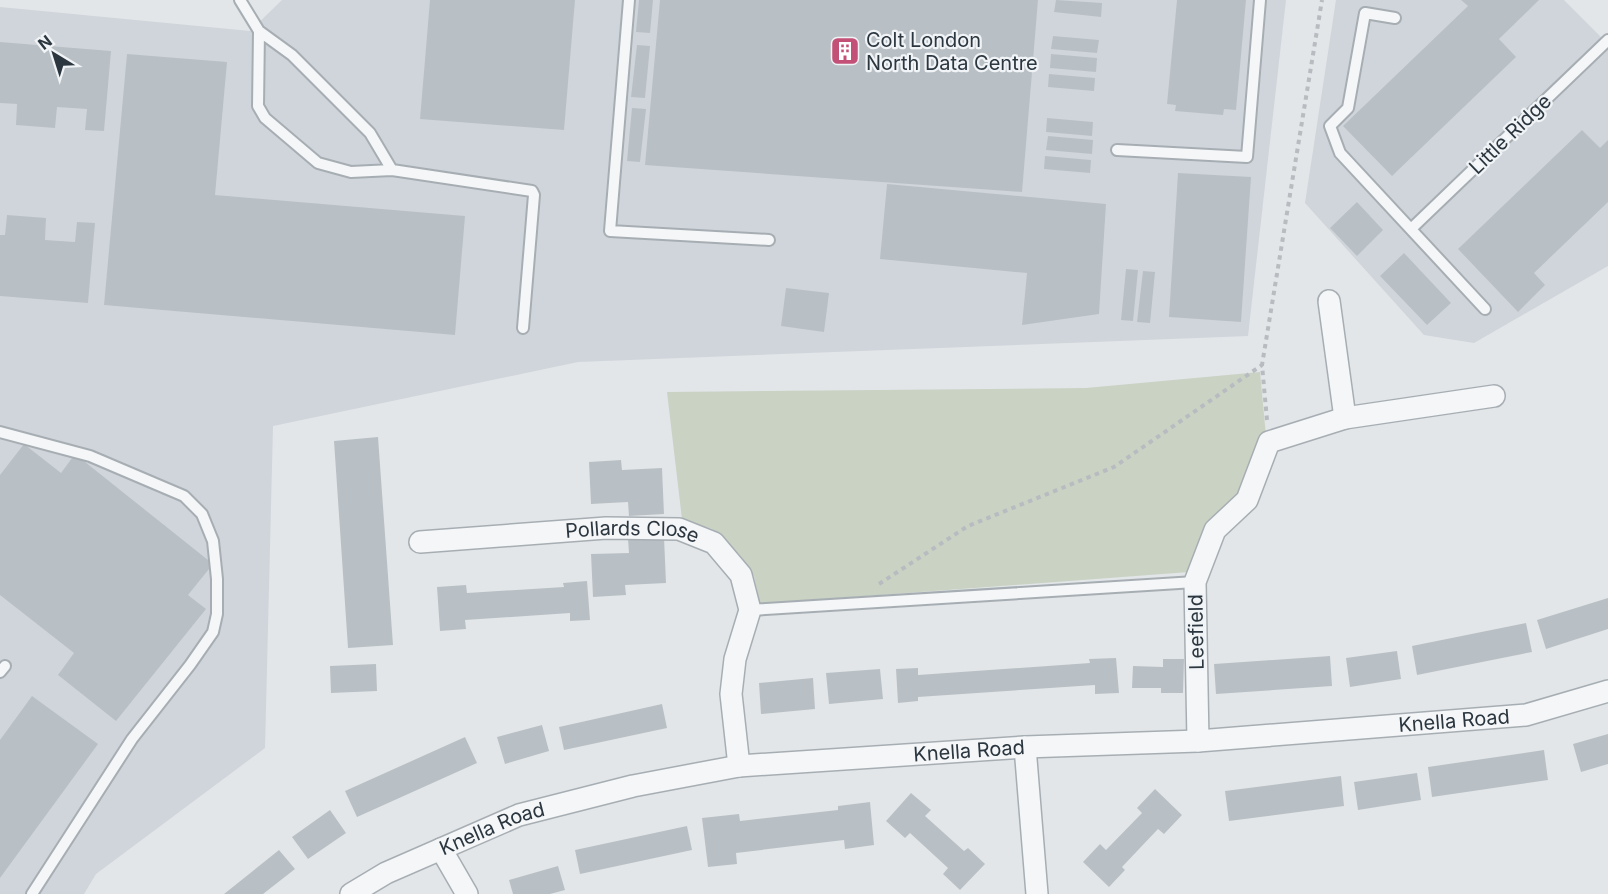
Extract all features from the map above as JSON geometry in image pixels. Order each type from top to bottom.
[{"type":"street","points":[[1329,301],[1345,418]]},
{"type":"street","points":[[1269,442],[1345,418],[1494,396]]},
{"type":"street","name":"Leefield","points":[[1198,741],[1195,582],[1215,530],[1247,500],[1269,442]]},
{"type":"street","name":"Pollards Close","points":[[420,542],[606,528],[679,529],[714,543],[741,576],[750,610]]},
{"type":"street","points":[[739,766],[730,694],[735,659],[750,610]]},
{"type":"street","name":"Knella Road","points":[[351,894],[386,873],[519,815],[633,786],[739,766],[1025,747],[1198,741],[1526,715],[1608,691]]},
{"type":"street","points":[[1025,747],[1037,894]]},
{"type":"street","points":[[441,849],[466,894]]},
{"type":"lane","points":[[240,0],[259,31],[292,55],[370,133],[392,170]]},
{"type":"lane","points":[[629,0],[610,231],[769,240]]},
{"type":"lane","points":[[1117,150],[1247,157],[1260,0]]},
{"type":"lane","points":[[1395,18],[1365,13],[1348,108],[1330,126],[1340,153],[1485,309]]},
{"type":"lane","points":[[259,31],[258,106],[265,118],[318,163],[351,172],[392,170],[532,191],[534,195],[522,328]]},
{"type":"lane","name":"Little Ridge","points":[[1412,228],[1608,40]]},
{"type":"lane","points":[[0,432],[90,456],[184,496],[202,514],[213,541],[217,579],[217,614],[213,632],[132,739],[32,894]]},
{"type":"lane","points":[[750,610],[1195,582]]},
{"type":"path","points":[[1269,442],[1262,365],[1322,0]]},
{"type":"path","points":[[878,585],[968,526],[1114,467],[1262,365]]},
{"type":"shaded area","points":[[282,0],[1286,0],[1248,336],[578,362],[273,426],[265,748],[96,874],[84,894],[0,894],[0,7],[250,31]]},
{"type":"shaded area","points":[[1336,0],[1564,0],[1608,44],[1608,266],[1474,343],[1424,335],[1305,203]]},
{"type":"shaded area","points":[[1260,372],[1266,436],[1243,493],[1189,572],[760,604],[754,576],[739,554],[712,529],[682,519],[667,392],[1086,388]]},
{"type":"building","points":[[430,0],[575,0],[564,130],[420,119]]},
{"type":"building","points":[[639,0],[653,0],[650,33],[636,32]]},
{"type":"building","name":"Colt London North Data Centre","points":[[660,0],[1038,0],[1022,192],[645,165]]},
{"type":"building","points":[[1056,0],[1102,3],[1101,17],[1054,12]]},
{"type":"building","points":[[1177,0],[1246,0],[1236,110],[1224,109],[1223,115],[1175,111],[1176,105],[1167,104]]},
{"type":"building","points":[[1461,0],[1539,0],[1499,39],[1516,57],[1392,176],[1343,126],[1468,6]]},
{"type":"building","points":[[1053,36],[1099,40],[1097,53],[1051,49]]},
{"type":"building","points":[[0,42],[111,51],[104,131],[85,130],[87,109],[57,107],[55,128],[16,125],[17,104],[0,103]]},
{"type":"building","points":[[637,45],[650,46],[645,98],[631,97]]},
{"type":"building","points":[[127,54],[227,62],[215,195],[465,216],[455,335],[104,305]]},
{"type":"building","points":[[1051,54],[1097,58],[1096,72],[1050,68]]},
{"type":"building","points":[[1049,74],[1095,78],[1094,91],[1048,87]]},
{"type":"building","points":[[632,108],[646,109],[640,162],[627,161]]},
{"type":"building","points":[[1047,118],[1093,122],[1092,136],[1046,132]]},
{"type":"building","points":[[1582,130],[1600,148],[1608,140],[1608,202],[1534,273],[1545,285],[1518,312],[1458,249]]},
{"type":"building","points":[[1048,136],[1093,140],[1092,154],[1046,150]]},
{"type":"building","points":[[1045,156],[1091,160],[1090,173],[1044,169]]},
{"type":"building","points":[[1178,173],[1251,177],[1241,322],[1169,317]]},
{"type":"building","points":[[887,184],[1106,204],[1099,314],[1022,325],[1027,273],[880,259]]},
{"type":"building","points":[[1357,202],[1383,230],[1357,256],[1330,228]]},
{"type":"building","points":[[7,215],[46,218],[45,240],[75,242],[77,222],[95,223],[88,303],[0,296],[0,235],[5,235]]},
{"type":"building","points":[[1404,253],[1451,303],[1427,325],[1380,276]]},
{"type":"building","points":[[1126,269],[1138,270],[1133,321],[1121,320]]},
{"type":"building","points":[[1143,271],[1155,272],[1150,323],[1137,322]]},
{"type":"building","points":[[786,288],[829,293],[824,332],[781,326]]},
{"type":"building","points":[[378,437],[393,645],[348,648],[334,441]]},
{"type":"building","points":[[24,444],[61,473],[75,454],[213,564],[188,595],[206,609],[116,721],[58,675],[74,653],[0,595],[0,475]]},
{"type":"building","points":[[621,460],[622,470],[662,468],[664,514],[629,516],[628,502],[591,504],[589,462]]},
{"type":"building","points":[[664,537],[666,583],[625,585],[626,595],[593,597],[591,554],[629,553],[628,539]]},
{"type":"building","points":[[587,581],[590,620],[570,621],[570,613],[465,620],[466,629],[440,631],[437,587],[466,585],[467,593],[564,587],[563,583]]},
{"type":"building","points":[[1608,598],[1608,629],[1546,649],[1537,620]]},
{"type":"building","points":[[1526,623],[1532,652],[1417,675],[1412,646]]},
{"type":"building","points":[[1397,651],[1401,679],[1350,687],[1346,658]]},
{"type":"building","points":[[1330,656],[1332,686],[1216,694],[1214,664]]},
{"type":"building","points":[[1116,658],[1119,693],[1095,694],[1095,685],[918,697],[918,701],[898,703],[896,669],[918,668],[918,675],[1090,663],[1089,659]]},
{"type":"building","points":[[1163,659],[1184,659],[1183,693],[1161,693],[1161,688],[1132,688],[1133,666],[1163,667]]},
{"type":"building","points":[[376,664],[377,691],[331,693],[330,666]]},
{"type":"building","points":[[880,669],[883,699],[829,704],[826,673]]},
{"type":"building","points":[[813,678],[815,709],[761,714],[759,683]]},
{"type":"building","points":[[32,696],[98,744],[0,878],[0,740]]},
{"type":"building","points":[[662,704],[667,728],[564,750],[559,727]]},
{"type":"building","points":[[542,725],[549,751],[505,764],[497,737]]},
{"type":"building","points":[[1608,734],[1608,764],[1581,772],[1573,744]]},
{"type":"building","points":[[465,737],[477,763],[357,817],[345,791]]},
{"type":"building","points":[[1544,750],[1548,780],[1432,797],[1428,767]]},
{"type":"building","points":[[1417,773],[1421,800],[1358,810],[1354,782]]},
{"type":"building","points":[[1341,776],[1344,806],[1229,821],[1225,791]]},
{"type":"building","points":[[1155,789],[1182,815],[1164,834],[1158,829],[1122,867],[1125,870],[1109,887],[1083,862],[1100,844],[1106,850],[1142,813],[1137,808]]},
{"type":"building","points":[[911,793],[931,810],[925,816],[964,851],[968,848],[985,864],[960,890],[943,874],[948,868],[910,833],[905,838],[886,821]]},
{"type":"building","points":[[870,802],[874,845],[845,849],[844,840],[736,853],[737,864],[708,867],[702,818],[739,814],[740,821],[838,810],[838,806]]},
{"type":"building","points":[[330,810],[346,833],[308,859],[292,837]]},
{"type":"building","points":[[687,826],[692,850],[580,874],[575,850]]},
{"type":"building","points":[[279,850],[295,869],[263,894],[224,894]]},
{"type":"building","points":[[558,866],[565,890],[550,894],[513,894],[509,880]]},
{"type":"place","name":"Colt London North Data Centre","points":[[845,51]]}]
